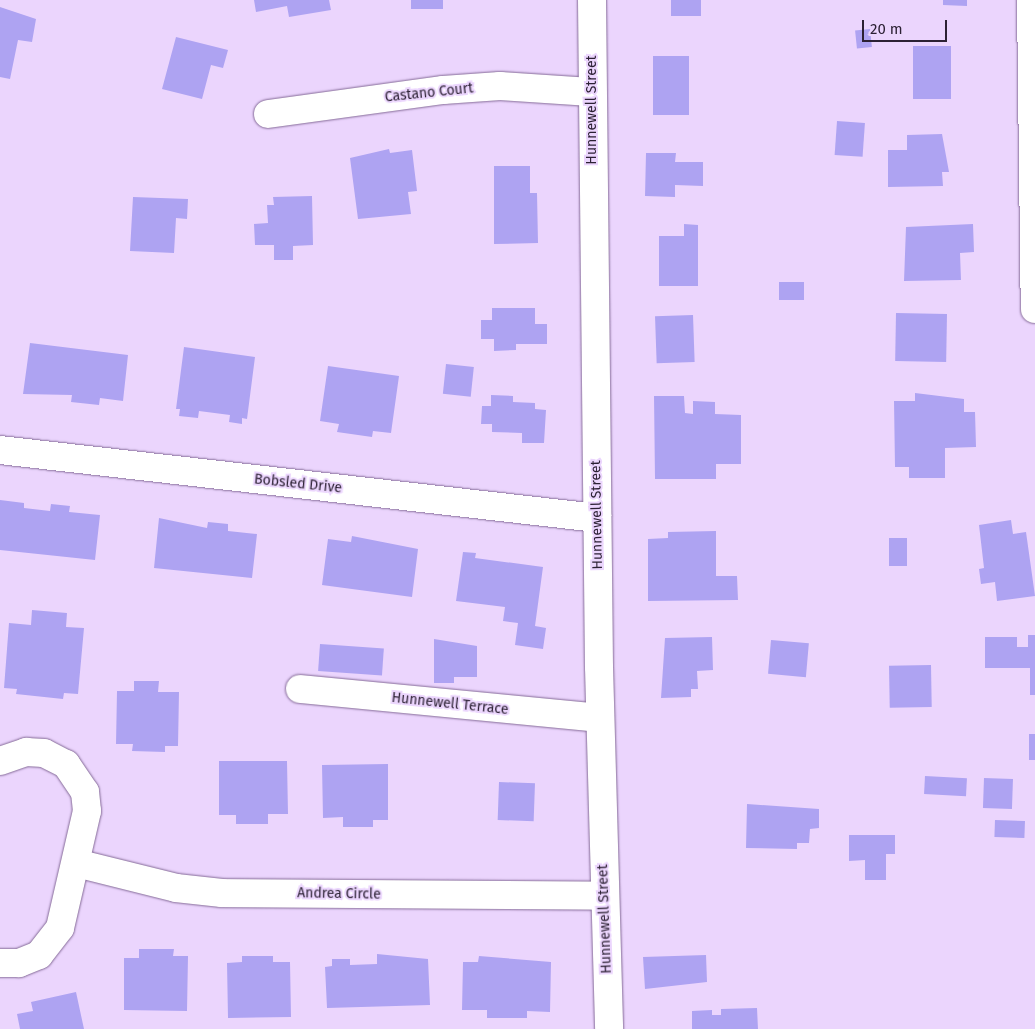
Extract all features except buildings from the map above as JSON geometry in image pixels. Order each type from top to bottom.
[{"type":"street","name":"Hunnewell Street","points":[[592,0],[591,92],[600,718],[609,1029]]},
{"type":"street","points":[[1030,0],[1035,309]]},
{"type":"street","name":"Castano Court","points":[[268,114],[443,90],[500,86],[591,92]]},
{"type":"street","name":"Bobsled Drive","points":[[0,450],[597,518]]},
{"type":"street","name":"Hunnewell Terrace","points":[[300,689],[600,718]]},
{"type":"street","points":[[0,761],[26,752],[44,753],[78,776],[88,811],[60,928],[52,942],[39,954],[19,963],[0,963]]},
{"type":"street","name":"Andrea Circle","points":[[76,863],[176,888],[222,893],[604,896]]}]
